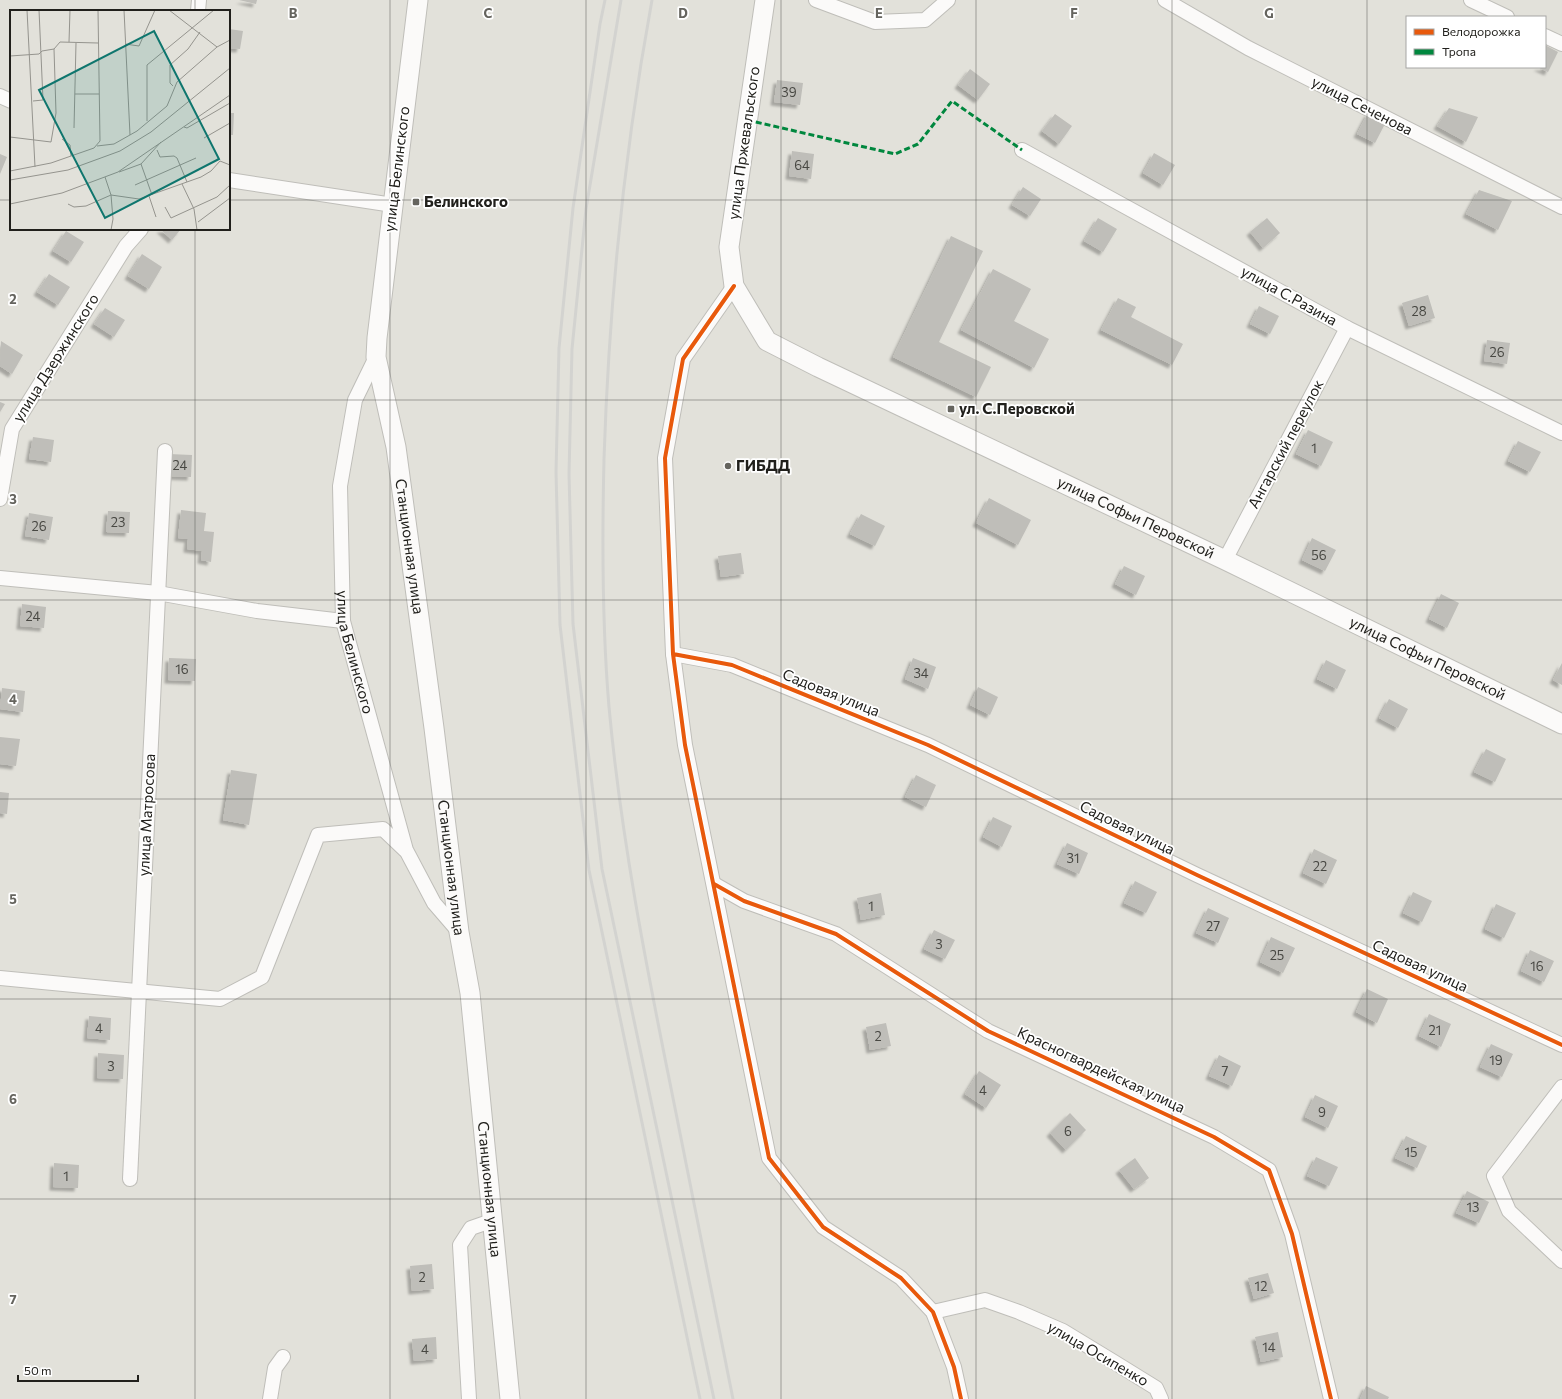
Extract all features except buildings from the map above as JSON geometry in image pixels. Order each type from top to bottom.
[{"type":"main road","name":"улица Белинского","points":[[377,338],[418,0]]},
{"type":"main road","name":"улица Пржевальского","points":[[734,286],[729,247],[765,0]]},
{"type":"main road","name":"улица Софьи Перовской","points":[[734,286],[767,341],[818,367],[1225,560],[1562,724]]},
{"type":"main road","name":"Станционная улица","points":[[377,338],[376,358],[396,447],[434,728],[459,932],[470,993],[494,1220],[510,1399]]},
{"type":"street","points":[[198,10],[199,0]]},
{"type":"street","points":[[816,0],[875,22],[925,20],[948,0]]},
{"type":"street","name":"улица Сеченова","points":[[1165,0],[1248,48],[1562,207]]},
{"type":"street","points":[[1471,0],[1504,16]]},
{"type":"street","points":[[1546,36],[1562,44]]},
{"type":"street","points":[[0,96],[10,101]]},
{"type":"street","name":"улица С.Разина","points":[[1022,150],[1347,328],[1562,433]]},
{"type":"street","points":[[230,180],[393,205]]},
{"type":"street","name":"улица Дзержинского","points":[[0,499],[12,428],[126,246],[140,230]]},
{"type":"street","points":[[734,286],[683,359],[665,458],[673,654],[685,745],[769,1158],[823,1227],[901,1278],[933,1312],[954,1367],[961,1399]]},
{"type":"street","name":"Ангарский переулок","points":[[1225,560],[1347,328]]},
{"type":"street","name":"улица Белинского","points":[[376,358],[355,400],[340,486],[343,621],[406,850],[434,903],[459,932]]},
{"type":"street","name":"улица Матросова","points":[[130,1179],[165,451]]},
{"type":"street","points":[[0,578],[158,593],[257,611],[343,621]]},
{"type":"street","name":"Садовая улица","points":[[673,654],[732,665],[928,745],[1197,875],[1562,1045]]},
{"type":"street","points":[[0,978],[139,990],[220,999],[262,977],[318,835],[383,829],[406,850]]},
{"type":"street","name":"Красногвардейская улица","points":[[714,884],[744,901],[836,934],[988,1031],[1214,1137],[1269,1170],[1292,1234],[1331,1399]]},
{"type":"street","points":[[1562,1087],[1494,1176],[1509,1211],[1562,1261]]},
{"type":"street","points":[[469,1399],[460,1245],[471,1228],[494,1220]]},
{"type":"street","name":"улица Осипенко","points":[[933,1312],[985,1300],[1019,1312],[1063,1331],[1108,1358],[1156,1388],[1161,1399]]},
{"type":"street","points":[[270,1399],[275,1368],[283,1357]]},
{"type":"railway","points":[[605,0],[600,24],[573,208],[559,348],[556,472],[560,625],[589,870],[700,1399]]},
{"type":"railway","points":[[621,0],[586,209],[572,349],[569,474],[573,624],[602,869],[714,1399]]},
{"type":"railway","points":[[652,0],[633,114],[619,228],[606,401],[603,583],[607,676],[614,756],[635,901],[733,1399]]},
{"type":"marked path","points":[[747,120],[895,154],[918,144],[952,101],[1022,150]]},
{"type":"cycle path","points":[[734,286],[683,359],[665,458],[673,654],[685,745],[769,1158],[823,1227],[901,1278],[933,1312],[954,1367],[961,1399]]},
{"type":"cycle path","points":[[673,654],[732,665],[928,745],[1197,875],[1562,1045]]},
{"type":"cycle path","points":[[714,884],[744,901],[836,934],[988,1031],[1214,1137],[1269,1170],[1292,1234],[1331,1399]]},
{"type":"place","name":"Белинского","points":[[416,202]]},
{"type":"place","name":"ул. С.Перовской","points":[[951,409]]},
{"type":"place","name":"ГИБДД","points":[[728,466]]}]
